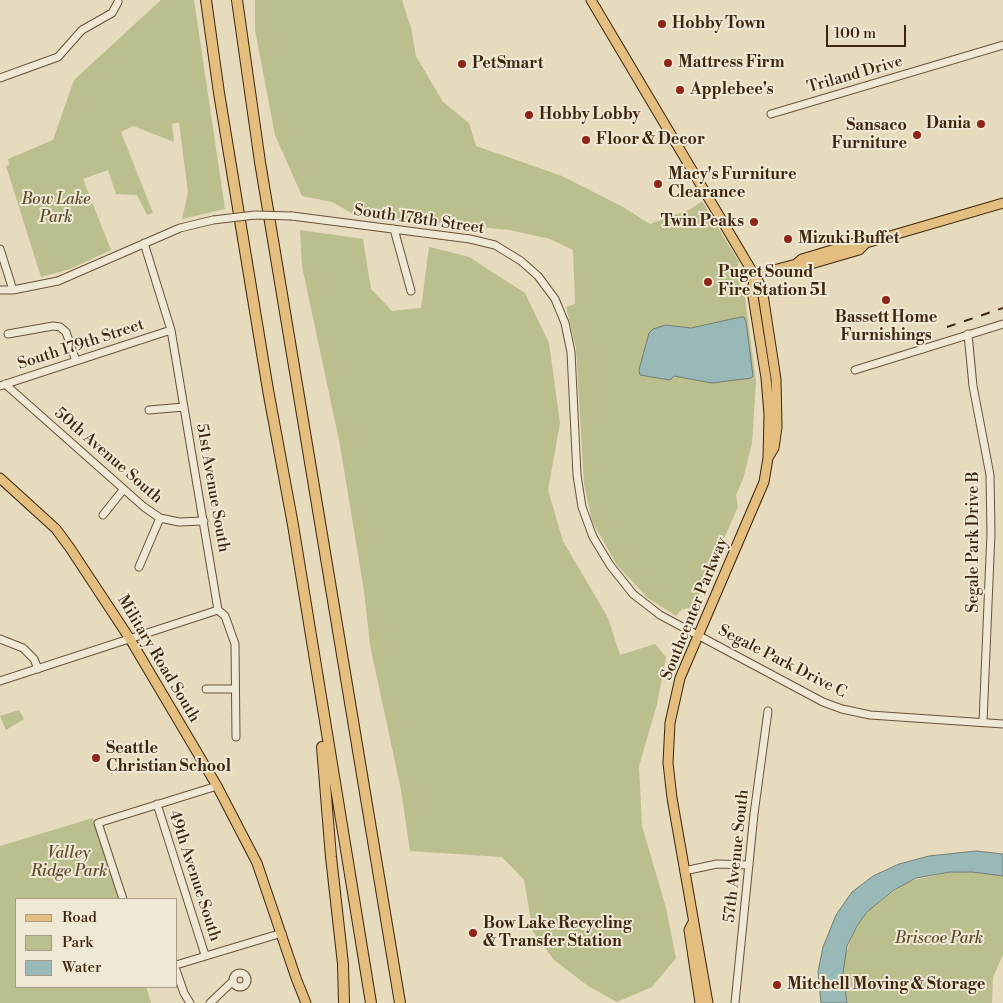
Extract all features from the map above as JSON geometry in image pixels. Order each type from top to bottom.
[{"type":"highway","points":[[206,0],[219,93],[268,390],[293,525],[370,1003]]},
{"type":"highway","points":[[238,0],[260,162],[400,1003]]},
{"type":"highway","points":[[320,699],[325,793],[343,964],[344,1003]]},
{"type":"highway","points":[[386,918],[406,1003]]},
{"type":"highway","points":[[343,964],[351,1003]]},
{"type":"main road","name":"Southcenter Parkway","points":[[591,0],[762,288],[776,379],[777,427],[774,448],[768,458],[764,482],[680,678],[670,723],[668,763],[692,924],[696,929],[708,1003]]},
{"type":"main road","points":[[755,276],[796,264],[804,266],[859,250],[866,243],[1003,203]]},
{"type":"main road","name":"Military Road South","points":[[0,478],[56,530],[92,578],[217,786],[257,863],[282,933],[287,938],[293,955],[306,1003]]},
{"type":"main road","name":"Southcenter Parkway","points":[[692,924],[688,930],[700,1003]]},
{"type":"street","points":[[0,78],[58,57],[82,30],[112,13],[118,2]]},
{"type":"street","name":"Triland Drive","points":[[771,114],[1003,45]]},
{"type":"street","name":"South 178th Street","points":[[0,290],[13,290],[64,278],[180,228],[213,220],[254,215],[292,216],[470,239],[495,245],[521,261],[538,276],[555,299],[565,323],[571,352],[577,475],[582,508],[593,537],[610,565],[633,594],[660,615],[698,636]]},
{"type":"street","points":[[394,230],[411,291]]},
{"type":"street","name":"51st Avenue South","points":[[144,243],[171,330],[218,610],[225,616],[234,644],[236,737]]},
{"type":"street","points":[[0,248],[13,290]]},
{"type":"street","points":[[855,370],[1003,324]]},
{"type":"street","points":[[8,334],[53,326],[60,328],[66,332],[76,361]]},
{"type":"street","name":"South 179th Street","points":[[3,385],[171,330]]},
{"type":"street","name":"Segale Park Drive B","points":[[968,334],[973,386],[990,475],[991,533],[983,722]]},
{"type":"street","name":"50th Avenue South","points":[[3,385],[123,490],[160,518],[179,522],[204,521]]},
{"type":"street","points":[[149,410],[184,407]]},
{"type":"street","points":[[103,515],[123,490]]},
{"type":"street","points":[[139,567],[160,518]]},
{"type":"street","points":[[0,681],[218,610]]},
{"type":"street","name":"Segale Park Drive C","points":[[698,636],[824,702],[855,713],[1003,724]]},
{"type":"street","points":[[0,639],[23,648],[34,660],[38,669]]},
{"type":"street","points":[[206,689],[234,689]]},
{"type":"street","name":"57th Avenue South","points":[[735,1003],[749,865],[768,711]]},
{"type":"street","points":[[122,898],[98,822],[217,786]]},
{"type":"street","name":"49th Avenue South","points":[[157,804],[205,955]]},
{"type":"street","points":[[684,871],[717,864],[749,865]]},
{"type":"street","points":[[178,963],[282,933]]},
{"type":"street","points":[[178,976],[190,1003]]},
{"type":"street","points":[[210,1003],[233,981]]},
{"type":"green space","name":"Bow Lake Park","points":[[161,0],[194,0],[225,209],[182,219],[188,193],[179,122],[172,124],[174,142],[133,126],[121,132],[153,213],[147,215],[137,195],[116,194],[108,170],[83,179],[111,250],[70,269],[41,277],[6,166],[9,165],[8,159],[53,140],[74,80]]},
{"type":"green space","points":[[255,0],[402,0],[411,28],[416,56],[443,102],[469,123],[476,146],[562,176],[623,207],[650,224],[691,209],[702,201],[739,262],[736,273],[745,298],[756,382],[752,443],[743,479],[736,495],[738,507],[693,608],[682,609],[676,616],[648,598],[617,565],[592,521],[584,484],[576,348],[566,307],[575,304],[573,250],[550,239],[510,230],[355,215],[332,202],[302,196],[275,135],[255,30]]},
{"type":"green space","points":[[300,230],[363,239],[371,289],[392,311],[421,308],[429,247],[469,257],[525,293],[549,343],[560,423],[548,490],[563,541],[608,618],[620,655],[655,644],[666,657],[657,704],[639,766],[642,826],[666,908],[676,958],[652,987],[617,1002],[588,986],[554,960],[533,932],[524,880],[502,857],[410,851],[401,790],[370,645],[364,591],[340,445],[302,266]]},
{"type":"green space","points":[[19,710],[24,719],[6,730],[0,716]]},
{"type":"green space","name":"Valley Ridge Park","points":[[93,818],[118,898],[15,898],[15,988],[146,988],[151,1003],[0,1003],[0,846]]},
{"type":"green space","name":"Briscoe Park","points":[[950,872],[973,872],[1003,876],[1003,955],[993,977],[992,1003],[847,1003],[843,973],[844,959],[853,933],[867,912],[906,882]]},
{"type":"water","points":[[744,317],[746,322],[753,376],[751,378],[712,383],[674,376],[670,380],[640,375],[639,370],[649,333],[653,329],[666,325],[691,328]]},
{"type":"water","points":[[976,851],[1003,854],[1003,876],[973,872],[950,872],[916,878],[894,890],[867,912],[857,926],[847,946],[843,973],[847,1003],[821,1003],[818,972],[823,947],[836,915],[852,892],[873,876],[899,864],[929,856]]},
{"type":"railway","points":[[947,327],[1003,308]]},
{"type":"place","name":"Hobby Town","points":[[662,24]]},
{"type":"place","name":"Mattress Firm","points":[[668,63]]},
{"type":"place","name":"PetSmart","points":[[462,64]]},
{"type":"place","name":"Applebee's","points":[[680,90]]},
{"type":"place","name":"Hobby Lobby","points":[[529,115]]},
{"type":"place","name":"Dania","points":[[981,124]]},
{"type":"place","name":"Sansaco Furniture","points":[[917,135]]},
{"type":"place","name":"Floor & Decor","points":[[586,140]]},
{"type":"place","name":"Macy's Furniture Clearance","points":[[658,184]]},
{"type":"place","name":"Twin Peaks","points":[[754,222]]},
{"type":"place","name":"Mizuki Buffet","points":[[788,239]]},
{"type":"place","name":"Puget Sound Fire Station 51","points":[[708,282]]},
{"type":"place","name":"Bassett Home Furnishings","points":[[886,300]]},
{"type":"place","name":"Seattle Christian School","points":[[96,758]]},
{"type":"place","name":"Bow Lake Recycling & Transfer Station","points":[[473,933]]},
{"type":"place","name":"Mitchell Moving & Storage","points":[[777,985]]}]
